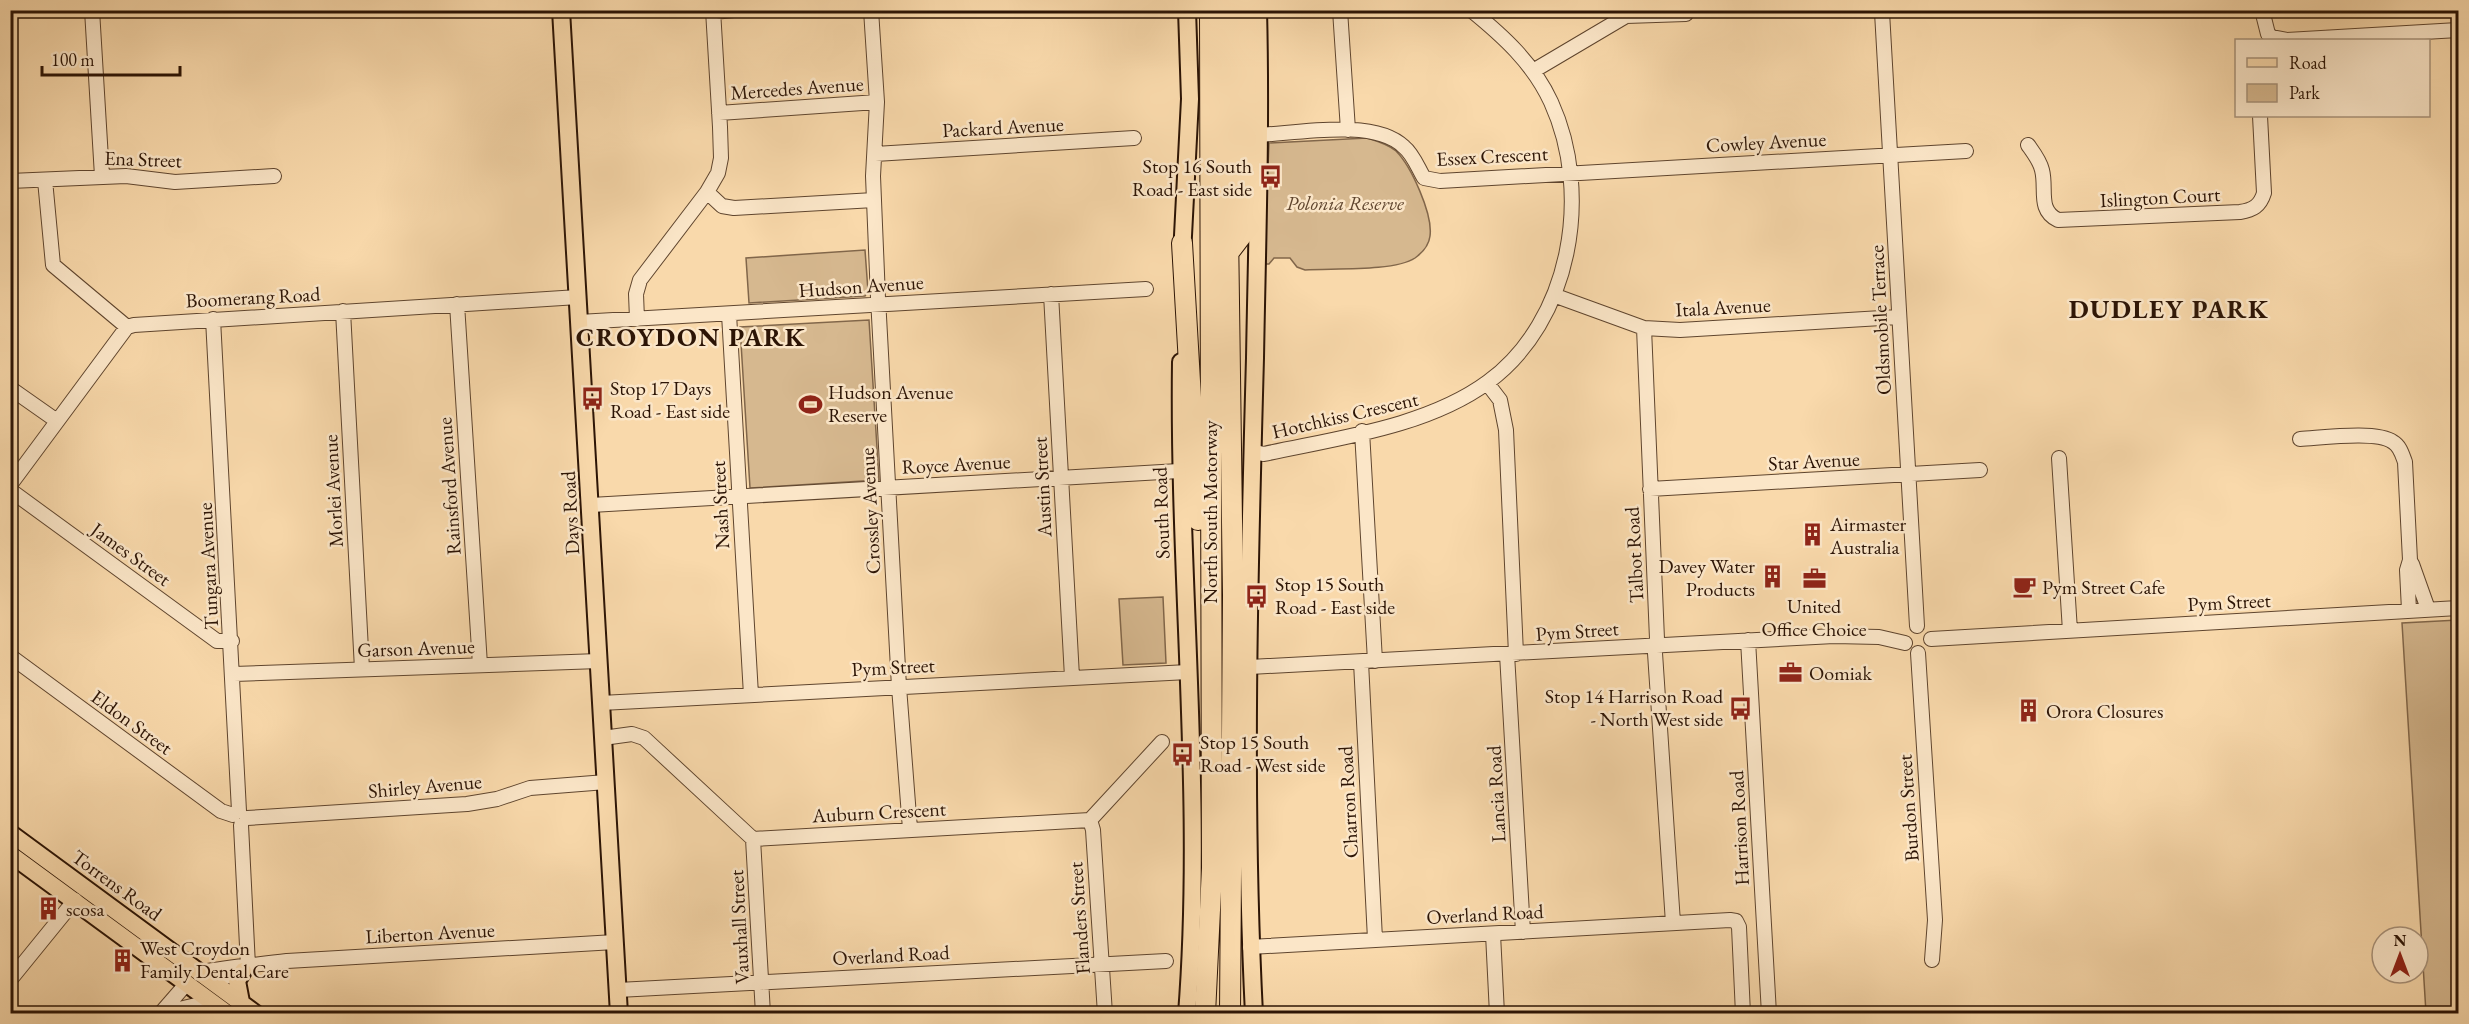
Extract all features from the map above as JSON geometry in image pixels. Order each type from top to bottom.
[{"type":"highway","name":"North South Motorway","points":[[1205,1014],[1212,868],[1209,588],[1212,337],[1210,10]]},
{"type":"highway","name":"North South Motorway","points":[[1225,10],[1233,595],[1230,1014]]},
{"type":"highway","points":[[1228,252],[1242,235],[1246,137],[1244,10]]},
{"type":"highway","points":[[1182,243],[1199,546],[1209,588]]},
{"type":"main road","name":"Days Road","points":[[561,10],[619,1014]]},
{"type":"main road","name":"South Road","points":[[1187,10],[1190,99],[1182,243],[1179,471],[1188,672],[1194,912],[1187,1014]]},
{"type":"main road","points":[[1254,1014],[1250,947],[1249,851],[1253,452],[1260,135],[1258,10]]},
{"type":"main road","name":"Torrens Road","points":[[10,833],[256,1014]]},
{"type":"main road","name":"Torrens Road","points":[[10,854],[165,965],[227,1013]]},
{"type":"main road","points":[[241,1002],[237,981],[245,969]]},
{"type":"main road","points":[[193,988],[208,977]]},
{"type":"street","points":[[93,10],[102,176]]},
{"type":"street","points":[[637,319],[636,294],[640,280],[707,192],[718,173],[721,158],[713,11],[734,10]]},
{"type":"street","name":"Crossley Avenue","points":[[871,10],[877,102],[874,200],[899,687],[910,829]]},
{"type":"street","points":[[1340,10],[1348,130]]},
{"type":"street","name":"Hotchkiss Crescent","points":[[1253,452],[1264,454],[1429,416],[1487,383],[1516,359],[1540,325],[1556,296],[1571,222],[1569,172],[1557,120],[1550,101],[1533,71],[1506,39],[1471,10]]},
{"type":"street","points":[[1743,10],[1816,12],[1906,10]]},
{"type":"street","points":[[2262,10],[2271,39]]},
{"type":"street","name":"Oldsmobile Terrace","points":[[1882,12],[1917,626]]},
{"type":"street","points":[[1533,71],[1626,13],[1686,14]]},
{"type":"street","points":[[2304,39],[2458,30]]},
{"type":"street","name":"Mercedes Avenue","points":[[719,113],[877,102]]},
{"type":"street","name":"Islington Court","points":[[2028,144],[2042,169],[2044,207],[2049,216],[2058,220],[2240,212],[2255,208],[2261,203],[2264,193],[2260,117]]},
{"type":"street","name":"Essex Crescent","points":[[1260,135],[1369,130],[1392,138],[1405,147],[1424,178],[1431,180],[1569,172]]},
{"type":"street","name":"Packard Avenue","points":[[875,154],[1134,138]]},
{"type":"street","name":"Cowley Avenue","points":[[1569,172],[1966,151]]},
{"type":"street","name":"Ena Street","points":[[10,181],[102,176],[175,182],[274,176]]},
{"type":"street","points":[[10,485],[127,327],[53,265],[45,180]]},
{"type":"street","points":[[707,192],[722,206],[734,208],[874,200]]},
{"type":"street","name":"Hudson Avenue","points":[[579,322],[1146,289]]},
{"type":"street","name":"Austin Street","points":[[1051,294],[1072,677]]},
{"type":"street","name":"Itala Avenue","points":[[1556,296],[1644,328],[1680,330],[1898,317]]},
{"type":"street","name":"Boomerang Road","points":[[127,327],[144,322],[578,297]]},
{"type":"street","name":"Rainsford Avenue","points":[[457,304],[480,665]]},
{"type":"street","name":"Morlei Avenue","points":[[343,311],[362,669]]},
{"type":"street","name":"Nash Street","points":[[729,314],[751,695]]},
{"type":"street","name":"Tungara Avenue","points":[[213,319],[234,674],[245,969]]},
{"type":"street","name":"Talbot Road","points":[[1644,328],[1657,645],[1655,653],[1673,923]]},
{"type":"street","name":"Lancia Road","points":[[1487,383],[1500,400],[1506,430],[1523,932]]},
{"type":"street","points":[[10,388],[57,421]]},
{"type":"street","name":"Charron Road","points":[[1362,431],[1375,939]]},
{"type":"street","points":[[2300,439],[2379,436],[2396,443],[2405,462],[2410,560],[2428,609]]},
{"type":"street","points":[[2059,458],[2070,631]]},
{"type":"street","name":"Royce Avenue","points":[[591,505],[1179,471]]},
{"type":"street","name":"Star Avenue","points":[[1650,489],[1980,471]]},
{"type":"street","name":"James Street","points":[[10,490],[217,640],[231,641]]},
{"type":"street","points":[[2409,610],[2407,570],[2410,560]]},
{"type":"street","name":"Pym Street","points":[[1931,639],[2458,608]]},
{"type":"street","points":[[1917,626],[1926,629],[1931,639],[1926,650],[1918,653],[1909,650],[1905,643],[1906,632],[1917,626]]},
{"type":"street","name":"Pym Street","points":[[1250,667],[1748,640],[1864,636],[1905,643]]},
{"type":"street","name":"Harrison Road","points":[[1748,640],[1769,1014]]},
{"type":"street","name":"Burdon Street","points":[[1918,653],[1935,920],[1932,960]]},
{"type":"street","name":"Eldon Street","points":[[10,656],[221,811],[240,817]]},
{"type":"street","name":"Garson Avenue","points":[[234,674],[599,661]]},
{"type":"street","name":"Pym Street","points":[[601,703],[1188,672]]},
{"type":"street","points":[[603,738],[632,734],[644,738],[753,839]]},
{"type":"street","points":[[1090,820],[1162,742]]},
{"type":"street","name":"Shirley Avenue","points":[[240,817],[467,804],[497,799],[530,788],[606,782]]},
{"type":"street","name":"Auburn Crescent","points":[[753,839],[1090,820]]},
{"type":"street","name":"Flanders Street","points":[[1090,820],[1093,830],[1105,1014]]},
{"type":"street","name":"Vauxhall Street","points":[[753,839],[763,1014]]},
{"type":"street","points":[[10,980],[75,900]]},
{"type":"street","name":"Overland Road","points":[[1250,947],[1736,921],[1739,927],[1743,1014]]},
{"type":"street","points":[[1493,934],[1497,1014]]},
{"type":"street","name":"Liberton Avenue","points":[[208,977],[241,964],[245,969],[287,961],[615,942]]},
{"type":"street","name":"Overland Road","points":[[618,990],[1166,961]]},
{"type":"street","points":[[165,965],[172,987],[172,1008]]},
{"type":"street","points":[[160,1014],[172,1008],[193,988]]},
{"type":"street","points":[[172,1008],[196,1005],[227,1013]]},
{"type":"green space","name":"Polonia Reserve","points":[[1367,138],[1396,151],[1420,191],[1430,227],[1430,236],[1423,251],[1415,258],[1393,266],[1305,270],[1297,267],[1290,258],[1274,258],[1269,264],[1264,264],[1269,143]]},
{"type":"green space","points":[[865,250],[868,291],[865,296],[749,303],[746,258]]},
{"type":"green space","name":"Hudson Avenue Reserve","points":[[869,320],[879,480],[750,488],[740,327]]},
{"type":"green space","points":[[1163,597],[1166,663],[1123,665],[1119,599]]},
{"type":"green space","points":[[2458,620],[2458,1013],[2426,1013],[2424,985],[2430,985],[2430,925],[2421,925],[2402,623]]},
{"type":"place","name":"Stop 16 South Road - East side","points":[[1270,177]]},
{"type":"place","name":"Stop 17 Days Road - East side","points":[[592,399]]},
{"type":"place","name":"Hudson Avenue Reserve","points":[[810,404]]},
{"type":"place","name":"Airmaster Australia","points":[[1812,535]]},
{"type":"place","name":"Davey Water Products","points":[[1773,577]]},
{"type":"place","name":"United Office Choice","points":[[1814,578]]},
{"type":"place","name":"Pym Street Cafe","points":[[2024,587]]},
{"type":"place","name":"Stop 15 South Road - East side","points":[[1257,596]]},
{"type":"place","name":"Oomiak","points":[[1791,673]]},
{"type":"place","name":"Stop 14 Harrison Road - North West side","points":[[1741,708]]},
{"type":"place","name":"Orora Closures","points":[[2028,711]]},
{"type":"place","name":"Stop 15 South Road - West side","points":[[1182,754]]},
{"type":"place","name":"scosa","points":[[48,909]]},
{"type":"place","name":"West Croydon Family Dental Care","points":[[122,960]]},
{"type":"district","name":"DUDLEY PARK","points":[[2169,309]]},
{"type":"district","name":"CROYDON PARK","points":[[691,337]]}]
